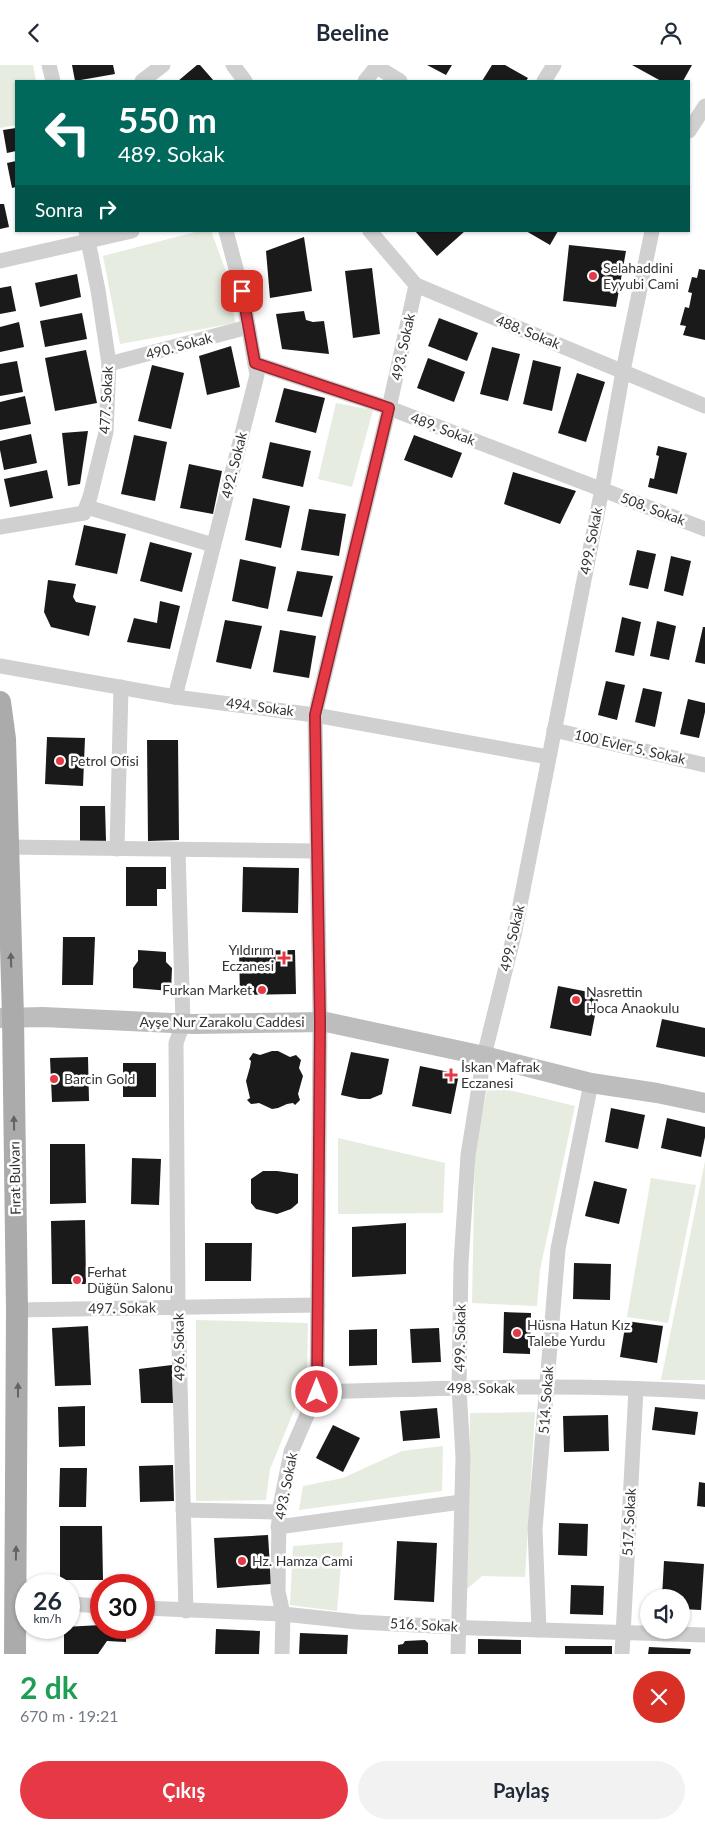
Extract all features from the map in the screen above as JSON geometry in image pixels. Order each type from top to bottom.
[{"type":"main road","name":"Fırat Bulvarı","points":[[0,702],[5,739],[7,847],[6,1017],[17,1310],[21,1574]]},
{"type":"main road","name":"Fırat Bulvarı","points":[[15,1654],[17,1639]]},
{"type":"street","points":[[49,65],[53,80]]},
{"type":"street","points":[[143,80],[163,65]]},
{"type":"street","points":[[232,65],[244,80]]},
{"type":"street","points":[[545,80],[554,65]]},
{"type":"street","points":[[366,80],[378,66],[399,80]]},
{"type":"street","points":[[690,129],[705,106]]},
{"type":"street","points":[[0,261],[87,236],[123,232]]},
{"type":"street","name":"492. Sokak","points":[[175,697],[257,375],[242,291],[226,232]]},
{"type":"street","name":"488. Sokak","points":[[371,232],[416,285],[705,406]]},
{"type":"street","name":"499. Sokak","points":[[458,1654],[463,1457],[459,1388],[461,1263],[468,1165],[484,1056],[514,935],[651,232]]},
{"type":"street","name":"477. Sokak","points":[[87,236],[98,290],[109,364],[106,432],[87,507]]},
{"type":"street","name":"493. Sokak","points":[[282,1654],[283,1614],[278,1591],[279,1520],[291,1453],[317,1392],[320,1022],[315,715],[389,408],[416,285]]},
{"type":"street","name":"490. Sokak","points":[[109,364],[248,327]]},
{"type":"street","name":"489. Sokak","points":[[255,363],[389,408],[602,489]]},
{"type":"street","name":"508. Sokak","points":[[602,489],[705,529]]},
{"type":"street","points":[[0,527],[84,513],[87,507],[213,545]]},
{"type":"street","name":"494. Sokak","points":[[0,666],[175,697],[315,715],[548,757]]},
{"type":"street","points":[[116,849],[121,687]]},
{"type":"street","name":"100 Evler 5. Sokak","points":[[554,730],[705,765]]},
{"type":"street","points":[[7,847],[316,851]]},
{"type":"street","name":"496. Sokak","points":[[178,850],[183,1023],[176,1043],[178,1307],[186,1611]]},
{"type":"street","name":"Ayşe Nur Zarakolu Caddesi","points":[[6,1017],[183,1023],[320,1022],[484,1056],[591,1083],[657,1093],[705,1103]]},
{"type":"street","name":"514. Sokak","points":[[539,1630],[535,1529],[550,1332],[558,1249],[591,1083]]},
{"type":"street","name":"497. Sokak","points":[[17,1310],[318,1305]]},
{"type":"street","name":"498. Sokak","points":[[317,1392],[459,1388],[636,1389],[705,1392]]},
{"type":"street","name":"517. Sokak","points":[[622,1654],[636,1389]]},
{"type":"street","points":[[183,1510],[279,1520],[461,1502]]},
{"type":"street","name":"516. Sokak","points":[[155,1609],[283,1614],[358,1622],[459,1627],[705,1635]]},
{"type":"shaded area","points":[[0,65],[33,65],[36,80],[15,80],[15,125],[0,128]]},
{"type":"shaded area","points":[[195,232],[211,232],[228,277],[235,323],[120,344],[103,256]]},
{"type":"shaded area","points":[[336,403],[373,410],[352,487],[318,479]]},
{"type":"shaded area","points":[[488,1085],[575,1106],[540,1270],[537,1306],[472,1303],[475,1147]]},
{"type":"shaded area","points":[[338,1138],[445,1163],[443,1213],[338,1214]]},
{"type":"shaded area","points":[[705,1161],[705,1380],[661,1380]]},
{"type":"shaded area","points":[[651,1178],[696,1185],[668,1323],[627,1317]]},
{"type":"shaded area","points":[[196,1320],[308,1323],[307,1379],[270,1469],[266,1500],[196,1501]]},
{"type":"shaded area","points":[[535,1412],[525,1577],[482,1576],[467,1589],[470,1413]]},
{"type":"shaded area","points":[[443,1446],[442,1491],[299,1510],[303,1486],[343,1478],[402,1451]]},
{"type":"shaded area","points":[[343,1542],[337,1611],[290,1605],[293,1546]]},
{"type":"building","points":[[72,65],[113,65],[115,74],[75,80]]},
{"type":"building","points":[[197,65],[200,65],[213,80],[179,80]]},
{"type":"building","points":[[427,65],[452,65],[446,75]]},
{"type":"building","points":[[492,65],[505,65],[528,78],[527,80],[483,80]]},
{"type":"building","points":[[632,65],[692,65],[684,80],[659,80]]},
{"type":"building","points":[[15,128],[15,151],[7,153],[3,130]]},
{"type":"building","points":[[15,161],[15,187],[12,188],[7,163]]},
{"type":"building","points":[[0,204],[4,204],[9,227],[0,229]]},
{"type":"building","points":[[416,232],[464,232],[437,256]]},
{"type":"building","points":[[528,232],[557,232],[550,245]]},
{"type":"building","points":[[304,237],[312,291],[270,298],[266,251]]},
{"type":"building","name":"Selahaddini Eyyubi Cami","points":[[569,245],[626,251],[616,307],[563,301]]},
{"type":"building","points":[[372,268],[380,334],[353,338],[345,271]]},
{"type":"building","points":[[699,269],[705,270],[705,340],[683,335],[686,326],[680,325],[685,307],[689,308],[692,293],[688,292],[692,277],[697,278]]},
{"type":"building","points":[[77,274],[81,297],[40,307],[35,283]]},
{"type":"building","points":[[11,286],[16,311],[0,314],[0,288]]},
{"type":"building","points":[[304,311],[306,320],[313,322],[324,321],[329,354],[282,349],[276,314]]},
{"type":"building","points":[[82,313],[87,339],[45,347],[40,321]]},
{"type":"building","points":[[439,318],[478,333],[467,361],[428,346]]},
{"type":"building","points":[[19,322],[24,347],[0,352],[0,327]]},
{"type":"building","points":[[231,346],[240,387],[207,395],[199,356]]},
{"type":"building","points":[[492,347],[520,354],[508,401],[480,394]]},
{"type":"building","points":[[86,350],[97,403],[55,411],[45,358]]},
{"type":"building","points":[[428,358],[465,372],[454,402],[417,388]]},
{"type":"building","points":[[533,360],[561,367],[552,411],[523,404]]},
{"type":"building","points":[[17,361],[23,392],[0,396],[0,364]]},
{"type":"building","points":[[152,365],[184,373],[171,429],[138,421]]},
{"type":"building","points":[[577,373],[605,382],[586,442],[558,433]]},
{"type":"building","points":[[284,388],[325,398],[316,433],[275,422]]},
{"type":"building","points":[[25,396],[31,424],[0,430],[0,402]]},
{"type":"building","points":[[88,431],[80,484],[68,486],[62,433]]},
{"type":"building","points":[[31,434],[37,463],[4,470],[0,441]]},
{"type":"building","points":[[134,435],[167,442],[155,501],[121,494]]},
{"type":"building","points":[[414,435],[462,453],[452,478],[404,460]]},
{"type":"building","points":[[270,442],[311,451],[303,487],[262,478]]},
{"type":"building","points":[[658,446],[687,453],[677,494],[648,487],[650,478],[654,479],[659,456],[656,455]]},
{"type":"building","points":[[189,464],[222,471],[213,514],[180,508]]},
{"type":"building","points":[[47,470],[53,498],[10,507],[4,479]]},
{"type":"building","points":[[513,472],[576,491],[560,524],[504,504]]},
{"type":"building","points":[[253,498],[290,506],[281,548],[245,540]]},
{"type":"building","points":[[309,509],[346,514],[339,556],[301,550]]},
{"type":"building","points":[[84,525],[126,534],[117,574],[75,565]]},
{"type":"building","points":[[150,542],[192,553],[182,592],[140,581]]},
{"type":"building","points":[[637,550],[656,554],[648,589],[629,585]]},
{"type":"building","points":[[671,556],[691,561],[683,596],[664,591]]},
{"type":"building","points":[[240,559],[276,567],[268,609],[232,601]]},
{"type":"building","points":[[297,571],[333,576],[322,617],[287,611]]},
{"type":"building","points":[[48,580],[76,584],[73,597],[76,602],[96,606],[89,636],[51,627],[44,612]]},
{"type":"building","points":[[160,601],[180,606],[170,649],[127,642],[134,618],[157,623]]},
{"type":"building","points":[[622,617],[641,622],[634,656],[615,652]]},
{"type":"building","points":[[225,620],[262,626],[251,669],[216,662]]},
{"type":"building","points":[[657,621],[676,626],[669,660],[650,656]]},
{"type":"building","points":[[703,627],[705,627],[705,664],[695,662]]},
{"type":"building","points":[[280,630],[316,636],[309,678],[273,672]]},
{"type":"building","points":[[606,681],[625,685],[617,720],[598,715]]},
{"type":"building","points":[[643,688],[662,692],[655,727],[635,722]]},
{"type":"building","points":[[688,699],[705,703],[705,712],[699,738],[680,734]]},
{"type":"building","points":[[47,737],[85,738],[83,786],[45,784]]},
{"type":"building","points":[[147,740],[178,740],[179,840],[148,841]]},
{"type":"building","points":[[80,806],[105,806],[106,841],[80,841]]},
{"type":"building","points":[[126,867],[166,867],[166,889],[157,889],[157,906],[126,906]]},
{"type":"building","points":[[243,867],[299,868],[298,913],[242,912]]},
{"type":"building","points":[[63,937],[95,937],[93,985],[62,985]]},
{"type":"building","points":[[138,950],[166,952],[166,962],[172,968],[171,991],[133,988],[133,968],[138,961]]},
{"type":"building","points":[[295,950],[296,994],[240,995],[239,951]]},
{"type":"building","points":[[558,986],[599,994],[591,1036],[550,1028]]},
{"type":"building","points":[[662,1019],[705,1028],[705,1057],[656,1047]]},
{"type":"building","points":[[278,1051],[290,1057],[296,1055],[301,1060],[299,1068],[303,1076],[298,1094],[300,1100],[295,1105],[293,1103],[287,1104],[272,1109],[259,1103],[251,1104],[247,1100],[250,1098],[246,1081],[251,1061],[249,1059],[253,1053],[260,1055]]},
{"type":"building","points":[[351,1052],[389,1059],[382,1094],[370,1099],[359,1099],[341,1095]]},
{"type":"building","points":[[88,1057],[89,1101],[52,1102],[50,1058]]},
{"type":"building","points":[[123,1063],[156,1063],[156,1097],[123,1097]]},
{"type":"building","points":[[420,1066],[459,1074],[451,1114],[412,1106]]},
{"type":"building","points":[[611,1108],[645,1115],[638,1149],[605,1142]]},
{"type":"building","points":[[667,1118],[705,1127],[701,1157],[661,1148]]},
{"type":"building","points":[[50,1144],[85,1144],[86,1203],[50,1204]]},
{"type":"building","points":[[132,1158],[161,1159],[159,1205],[131,1204]]},
{"type":"building","points":[[263,1171],[298,1174],[298,1203],[291,1209],[277,1214],[256,1209],[251,1203],[251,1179]]},
{"type":"building","points":[[594,1181],[627,1189],[619,1224],[585,1216]]},
{"type":"building","points":[[85,1220],[86,1284],[52,1284],[51,1221]]},
{"type":"building","points":[[406,1223],[406,1274],[352,1277],[352,1227]]},
{"type":"building","points":[[205,1243],[252,1243],[251,1281],[205,1281]]},
{"type":"building","points":[[574,1263],[611,1264],[610,1300],[573,1299]]},
{"type":"building","name":"Hüsna Hatun Kız Talebe Yurdu","points":[[504,1312],[531,1313],[530,1354],[503,1353]]},
{"type":"building","points":[[626,1321],[663,1326],[657,1363],[620,1357]]},
{"type":"building","points":[[88,1326],[91,1385],[55,1386],[52,1328]]},
{"type":"building","points":[[439,1328],[441,1362],[412,1363],[410,1329]]},
{"type":"building","points":[[377,1329],[377,1365],[349,1366],[349,1330]]},
{"type":"building","points":[[172,1365],[173,1403],[141,1403],[139,1369]]},
{"type":"building","points":[[85,1406],[85,1446],[59,1447],[58,1407]]},
{"type":"building","points":[[655,1407],[698,1412],[695,1435],[652,1430]]},
{"type":"building","points":[[437,1408],[440,1438],[403,1441],[400,1411]]},
{"type":"building","points":[[608,1415],[609,1451],[564,1452],[563,1416]]},
{"type":"building","points":[[333,1425],[360,1438],[343,1472],[316,1458]]},
{"type":"building","points":[[173,1465],[174,1501],[140,1502],[139,1466]]},
{"type":"building","points":[[60,1468],[87,1468],[86,1507],[59,1507]]},
{"type":"building","points":[[699,1482],[705,1483],[705,1507],[697,1506]]},
{"type":"building","points":[[559,1523],[588,1524],[587,1556],[558,1555]]},
{"type":"building","points":[[60,1526],[102,1526],[103,1574],[90,1574],[90,1580],[80,1580],[80,1574],[60,1574]]},
{"type":"building","name":"Hz. Hamza Cami","points":[[268,1535],[271,1584],[217,1588],[214,1538]]},
{"type":"building","points":[[397,1541],[437,1543],[434,1602],[394,1600]]},
{"type":"building","points":[[664,1561],[704,1564],[701,1610],[690,1609],[690,1589],[662,1589]]},
{"type":"building","points":[[571,1585],[604,1586],[603,1615],[570,1614]]},
{"type":"building","points":[[80,1626],[90,1626],[90,1639],[126,1639],[126,1642],[107,1641],[98,1654],[64,1654],[64,1639],[80,1639]]},
{"type":"building","points":[[216,1629],[260,1631],[259,1654],[215,1654]]},
{"type":"building","points":[[300,1633],[348,1635],[347,1654],[299,1654]]},
{"type":"building","points":[[478,1639],[521,1640],[521,1654],[478,1654]]},
{"type":"building","points":[[425,1640],[428,1643],[428,1654],[398,1654],[398,1645],[403,1644],[405,1641]]},
{"type":"building","points":[[565,1646],[612,1646],[612,1654],[565,1654]]},
{"type":"building","points":[[649,1647],[691,1649],[690,1654],[648,1654]]},
{"type":"place","name":"Selahaddini Eyyubi Cami","points":[[593,276]]},
{"type":"place","name":"Petrol Ofisi","points":[[60,761]]},
{"type":"place","name":"Yıldırım Eczanesi","points":[[284,958]]},
{"type":"place","name":"Furkan Market","points":[[262,990]]},
{"type":"place","name":"Nasrettin Hoca Anaokulu","points":[[576,1000]]},
{"type":"place","name":"İskan Mafrak Eczanesi","points":[[451,1075]]},
{"type":"place","name":"Barcin Gold","points":[[54,1079]]},
{"type":"place","name":"Ferhat Düğün Salonu","points":[[77,1280]]},
{"type":"place","name":"Hüsna Hatun Kız Talebe Yurdu","points":[[517,1333]]},
{"type":"place","name":"Hz. Hamza Cami","points":[[242,1561]]},
{"type":"route","points":[[242,291],[255,363],[389,408],[315,715],[320,1022],[317,1392]]}]
